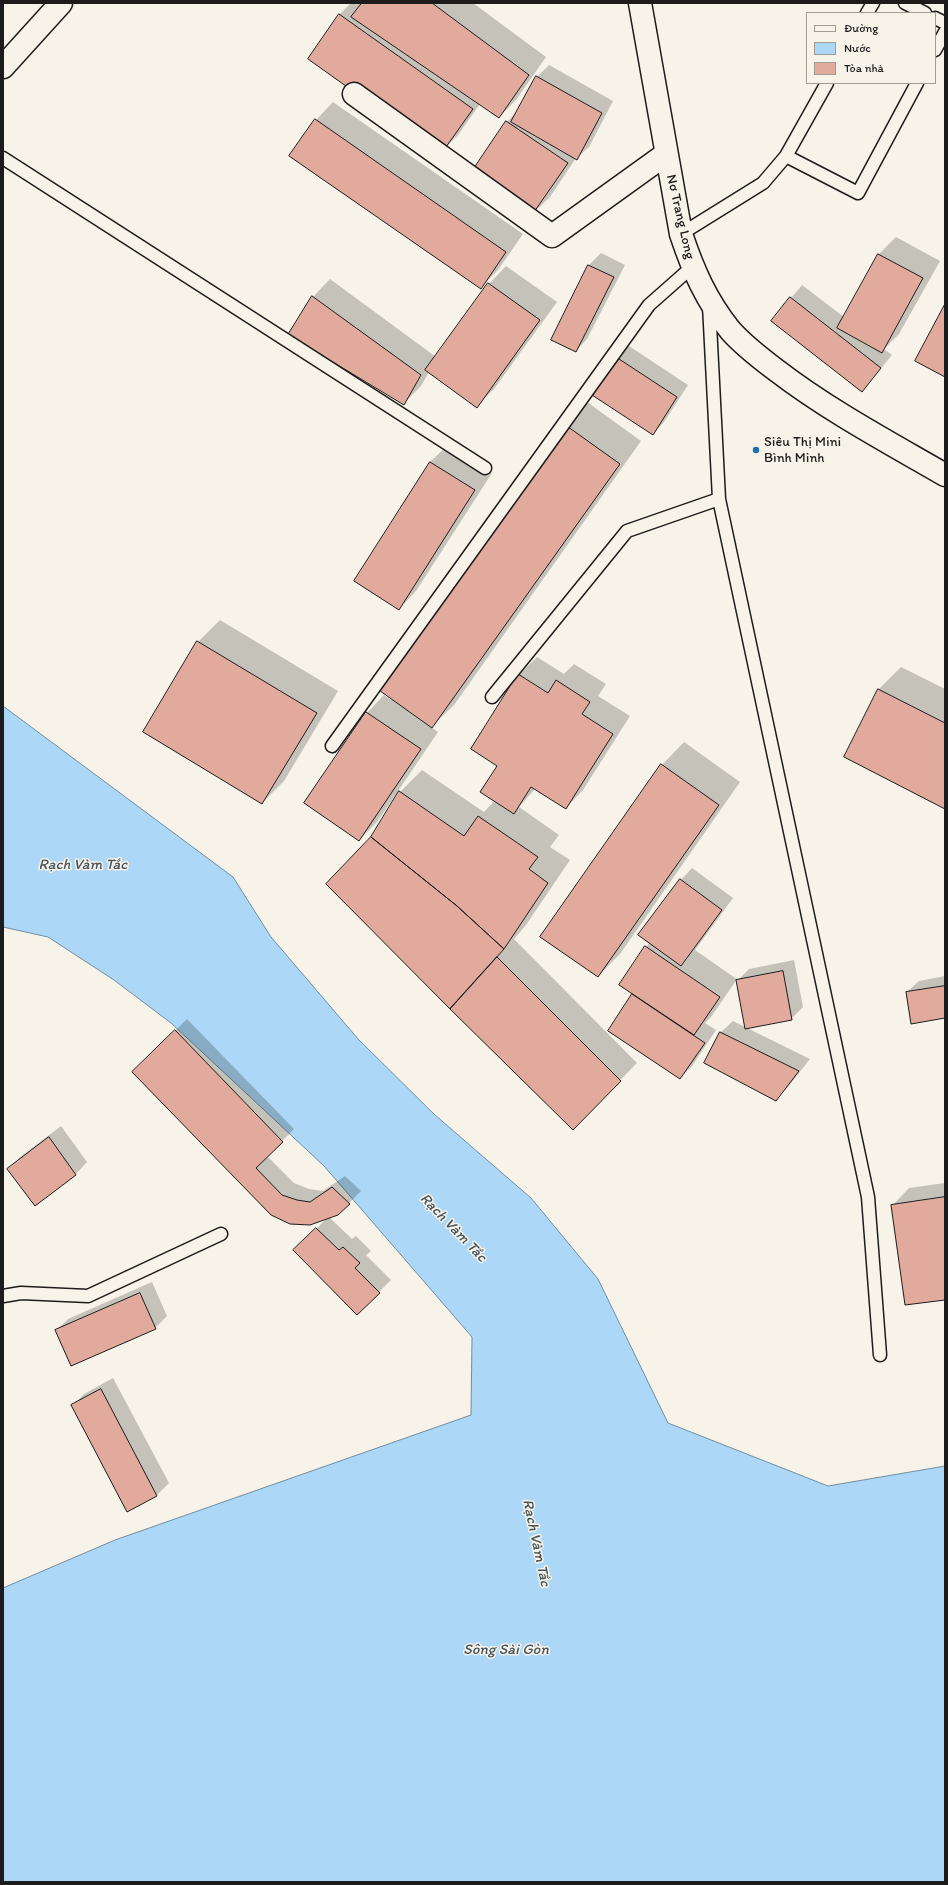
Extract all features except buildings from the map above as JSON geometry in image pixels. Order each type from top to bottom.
[{"type":"street","points":[[3,67],[61,3]]},
{"type":"street","name":"Nơ Trang Long","points":[[640,3],[681,234],[692,267],[708,299],[731,331],[762,360],[838,413],[945,475]]},
{"type":"street","points":[[354,94],[552,236],[666,154]]},
{"type":"lane","points":[[868,12],[873,3]]},
{"type":"lane","points":[[905,3],[923,12]]},
{"type":"lane","points":[[936,18],[945,23]]},
{"type":"lane","points":[[936,48],[945,32]]},
{"type":"lane","points":[[681,234],[763,183],[786,156],[826,84]]},
{"type":"lane","points":[[786,156],[858,193],[916,84]]},
{"type":"lane","points":[[3,158],[484,468]]},
{"type":"lane","points":[[332,746],[649,305],[692,267]]},
{"type":"lane","points":[[708,299],[719,499],[868,1197],[880,1355]]},
{"type":"lane","points":[[492,697],[627,531],[719,499]]},
{"type":"lane","points":[[3,1296],[21,1293],[88,1296],[221,1234]]},
{"type":"water","name":"Sông Sài Gòn","points":[[3,706],[233,877],[271,937],[359,1040],[435,1115],[531,1198],[598,1279],[668,1423],[828,1486],[945,1466],[945,1882],[3,1882],[3,1588],[115,1540],[471,1415],[472,1337],[324,1166],[171,1023],[114,980],[48,937],[3,927]]},
{"type":"place","name":"Siêu Thị Mini Bình Minh","points":[[756,450]]},
{"type":"water label","name":"Rạch Vàm Tắc","points":[[83,865]]},
{"type":"water label","name":"Rạch Vàm Tắc","points":[[453,1228]]},
{"type":"water label","name":"Rạch Vàm Tắc","points":[[536,1543]]}]
